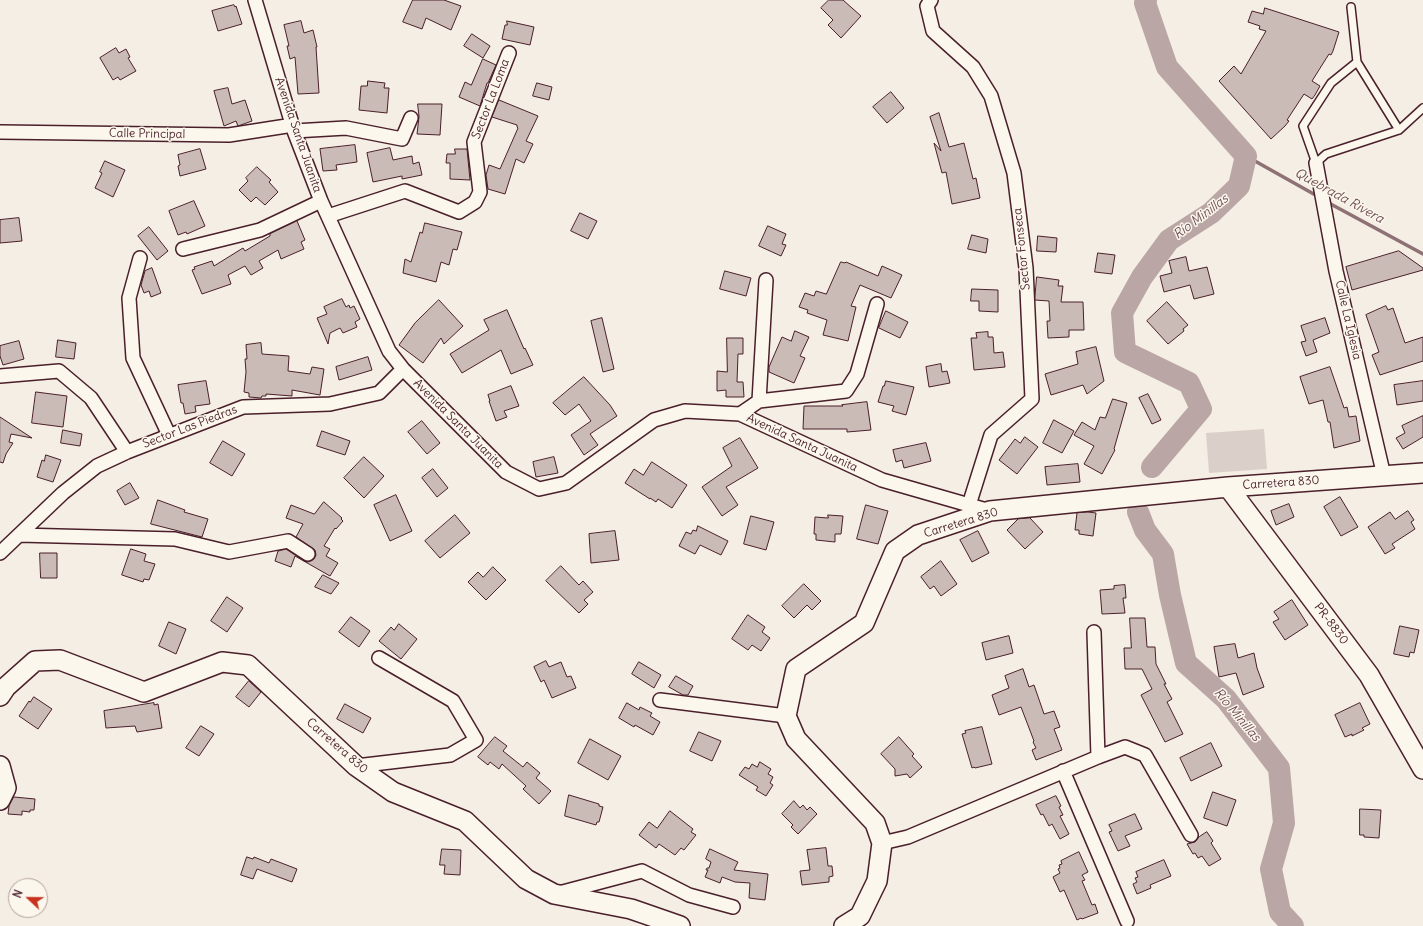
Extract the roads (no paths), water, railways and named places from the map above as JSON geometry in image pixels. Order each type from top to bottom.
[{"type":"street","name":"Avenida Santa Juanita","points":[[255,0],[293,128],[321,201],[389,351],[403,369],[506,472],[539,490],[566,483],[654,420],[685,412],[740,414],[882,480],[990,511]]},
{"type":"street","name":"Sector Fonseca","points":[[931,0],[927,6],[933,31],[973,66],[991,96],[1014,173],[1026,268],[1032,399],[991,435],[969,505]]},
{"type":"street","name":"Sector La Loma","points":[[328,216],[405,191],[459,212],[476,202],[480,192],[474,142],[509,53]]},
{"type":"street","name":"Calle Principal","points":[[0,132],[229,135],[293,128],[346,128],[402,139],[411,118]]},
{"type":"street","name":"Calle La Iglesia","points":[[1316,163],[1336,272],[1384,476]]},
{"type":"street","points":[[183,249],[260,230],[321,201]]},
{"type":"street","points":[[140,258],[129,298],[133,358],[169,435]]},
{"type":"street","points":[[758,401],[766,280]]},
{"type":"street","points":[[740,414],[758,401],[846,391],[858,374],[877,304]]},
{"type":"street","name":"Sector Las Piedras","points":[[0,553],[63,493],[97,466],[127,452],[243,407],[330,404],[379,394],[403,369]]},
{"type":"street","points":[[0,376],[59,371],[91,398],[127,452]]},
{"type":"street","name":"Carretera 830","points":[[786,716],[796,669],[864,623],[895,551],[918,535],[990,511],[1228,487],[1423,473]]},
{"type":"street","name":"PR-8830","points":[[1228,487],[1369,675],[1423,769]]},
{"type":"street","points":[[19,535],[175,539],[229,552],[288,541],[308,554]]},
{"type":"street","points":[[1094,632],[1098,757]]},
{"type":"street","points":[[356,766],[450,755],[476,740],[452,701],[379,658]]},
{"type":"street","name":"Carretera 830","points":[[0,696],[6,686],[35,661],[60,660],[144,692],[222,662],[248,665],[356,766],[393,792],[465,822],[526,879],[554,894],[631,909],[680,926]]},
{"type":"street","points":[[660,700],[786,716],[796,739],[875,823],[882,843],[877,881],[860,916],[844,926]]},
{"type":"street","points":[[882,843],[908,836],[1063,771],[1125,747],[1145,756],[1191,835]]},
{"type":"street","points":[[0,766],[6,788],[0,800]]},
{"type":"street","points":[[1063,771],[1127,921]]},
{"type":"street","points":[[554,894],[642,871],[689,895],[732,907]]},
{"type":"lane","points":[[1351,7],[1357,62],[1399,130]]},
{"type":"lane","points":[[1357,62],[1331,83],[1303,126],[1316,163],[1326,154],[1399,130],[1423,108]]},
{"type":"waterway","name":"Río Minillas","points":[[1146,0],[1145,3],[1167,67],[1246,156],[1239,186],[1211,213],[1169,240],[1142,277],[1122,313],[1125,352],[1189,383],[1201,409],[1152,467]]},
{"type":"waterway","name":"Quebrada Rivera","points":[[1246,156],[1319,197]]},
{"type":"waterway","name":"Quebrada Rivera","points":[[1327,202],[1423,254]]},
{"type":"waterway","name":"Río Minillas","points":[[1138,512],[1145,530],[1163,554],[1170,595],[1186,663],[1226,699],[1279,768],[1284,823],[1271,869],[1280,912],[1293,926]]}]
